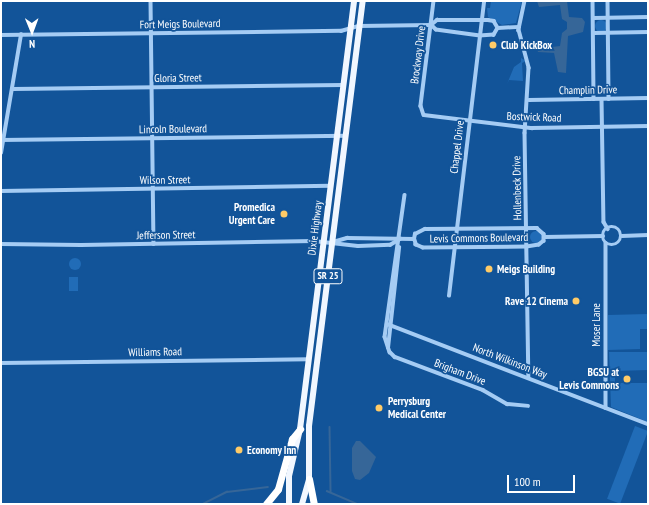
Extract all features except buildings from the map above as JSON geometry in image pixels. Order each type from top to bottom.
[{"type":"highway","points":[[266,504],[278,489],[292,439],[300,428]]},
{"type":"highway","points":[[309,479],[314,504]]},
{"type":"main road","name":"Dixie Highway","points":[[289,504],[289,476],[300,428],[354,1]]},
{"type":"main road","name":"Dixie Highway","points":[[302,504],[309,479],[309,426],[363,1]]},
{"type":"street","points":[[151,1],[154,244]]},
{"type":"street","name":"Brockway Drive","points":[[421,112],[434,1]]},
{"type":"street","name":"Chappel Drive","points":[[449,296],[484,1]]},
{"type":"street","name":"Hollenbeck Drive","points":[[525,1],[519,27],[528,61],[529,100],[526,127],[529,378]]},
{"type":"street","points":[[594,1],[594,99]]},
{"type":"street","points":[[608,1],[609,98]]},
{"type":"street","points":[[594,18],[648,18]]},
{"type":"street","points":[[437,20],[482,20],[494,21],[498,28],[494,35],[480,36],[436,30],[431,25],[437,20]]},
{"type":"street","name":"Fort Meigs Boulevard","points":[[1,35],[341,31],[359,26],[431,25]]},
{"type":"street","points":[[498,28],[519,27]]},
{"type":"street","points":[[594,33],[648,32]]},
{"type":"street","points":[[1,153],[21,35]]},
{"type":"street","name":"Gloria Street","points":[[13,89],[343,85]]},
{"type":"street","name":"Champlin Drive","points":[[529,100],[648,98]]},
{"type":"street","points":[[602,99],[604,222],[608,229]]},
{"type":"street","name":"Bostwick Road","points":[[421,112],[429,116],[526,127],[648,126]]},
{"type":"street","name":"Lincoln Boulevard","points":[[2,140],[345,136]]},
{"type":"street","name":"Wilson Street","points":[[1,191],[330,186]]},
{"type":"street","points":[[388,348],[405,195]]},
{"type":"street","points":[[608,229],[616,228],[622,236]]},
{"type":"street","name":"Levis Commons Boulevard","points":[[456,229],[540,229],[545,237],[539,245],[527,247],[423,248],[416,245],[414,239],[415,234],[421,230],[456,229]]},
{"type":"street","points":[[608,229],[604,236],[606,242],[615,244],[622,236],[648,235]]},
{"type":"street","name":"Levis Commons Boulevard","points":[[545,237],[604,236]]},
{"type":"street","name":"Levis Commons Boulevard","points":[[332,243],[347,238],[414,239]]},
{"type":"street","points":[[388,348],[385,340],[400,239]]},
{"type":"street","name":"Levis Commons Boulevard","points":[[332,243],[346,246],[390,245],[400,239]]},
{"type":"street","name":"Moser Lane","points":[[606,242],[606,408]]},
{"type":"street","name":"Jefferson Street","points":[[1,244],[332,243]]},
{"type":"street","name":"North Wilkinson Way","points":[[387,324],[648,424]]},
{"type":"street","name":"Brigham Drive","points":[[388,348],[396,357],[483,390],[507,404],[528,406]]},
{"type":"street","name":"Williams Road","points":[[1,363],[308,359]]},
{"type":"shaded area","points":[[491,1],[522,1],[516,23],[502,25],[488,17],[487,8],[490,8]]},
{"type":"shaded area","points":[[537,1],[567,1],[569,17],[582,18],[585,22],[583,32],[568,36],[566,73],[558,72],[554,53],[538,52],[536,47],[544,43],[552,47],[560,46],[562,33],[567,29],[567,22],[562,19],[560,5],[539,7]]},
{"type":"shaded area","points":[[601,20],[605,22],[607,26],[605,30],[601,32],[597,30],[595,26],[597,22]]},
{"type":"shaded area","points":[[521,58],[526,61],[522,63],[523,81],[509,80],[507,84],[514,67],[521,62]]},
{"type":"shaded area","points":[[534,231],[538,231],[542,237],[538,243],[534,243],[530,239],[530,235]]},
{"type":"shaded area","points":[[75,258],[79,260],[81,264],[79,268],[75,270],[71,268],[69,264],[71,260]]},
{"type":"shaded area","points":[[69,277],[78,277],[78,291],[69,291]]},
{"type":"shaded area","points":[[648,314],[648,329],[640,329],[640,349],[608,350],[608,315]]},
{"type":"shaded area","points":[[609,352],[648,352],[648,370],[615,371],[615,383],[648,383],[648,422],[611,407]]},
{"type":"shaded area","points":[[635,426],[648,431],[620,504],[607,499]]},
{"type":"shaded area","points":[[356,441],[360,441],[376,457],[369,473],[360,480],[355,479],[352,471],[352,448]]},
{"type":"waterway","points":[[330,427],[331,492]]},
{"type":"waterway","points":[[203,504],[227,492],[268,487]]},
{"type":"waterway","points":[[327,491],[357,504]]},
{"type":"place","name":"Club KickBox","points":[[493,45]]},
{"type":"place","name":"Promedica Urgent Care","points":[[284,214]]},
{"type":"place","name":"Meigs Building","points":[[489,269]]},
{"type":"place","name":"Rave 12 Cinema","points":[[576,301]]},
{"type":"place","name":"BGSU at Levis Commons","points":[[627,379]]},
{"type":"place","name":"Perrysburg Medical Center","points":[[379,408]]},
{"type":"place","name":"Economy Inn","points":[[239,450]]}]
